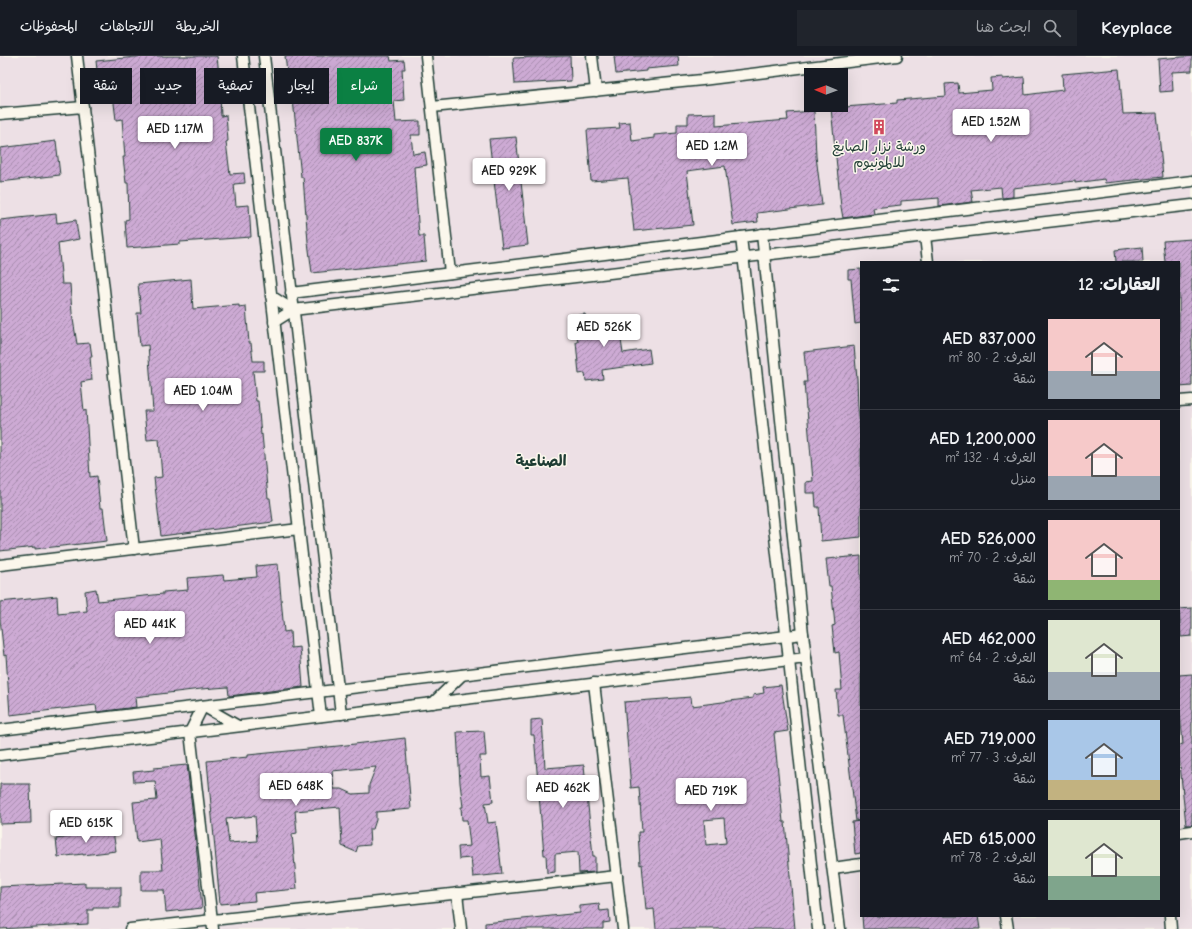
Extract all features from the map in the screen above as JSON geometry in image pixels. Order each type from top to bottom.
[{"type":"street","points":[[77,56],[134,549]]},
{"type":"street","points":[[243,56],[321,716]]},
{"type":"street","points":[[264,56],[341,714]]},
{"type":"street","points":[[426,56],[450,273]]},
{"type":"street","points":[[592,56],[596,91]]},
{"type":"street","points":[[432,107],[702,80],[897,56]]},
{"type":"street","points":[[0,114],[83,107]]},
{"type":"street","points":[[291,293],[1192,181]]},
{"type":"street","points":[[274,322],[293,310],[1192,205]]},
{"type":"street","points":[[762,234],[803,634],[840,929]]},
{"type":"street","points":[[925,236],[928,261]]},
{"type":"street","points":[[741,237],[818,929]]},
{"type":"street","points":[[271,296],[293,310]]},
{"type":"street","points":[[1180,401],[1192,400]]},
{"type":"street","points":[[0,565],[299,529]]},
{"type":"street","points":[[0,730],[803,634]]},
{"type":"street","points":[[0,755],[806,658]]},
{"type":"street","points":[[433,703],[462,675]]},
{"type":"street","points":[[594,683],[623,929]]},
{"type":"street","points":[[203,706],[238,726]]},
{"type":"street","points":[[203,706],[190,732],[213,925]]},
{"type":"street","points":[[1180,833],[1192,831]]},
{"type":"street","points":[[833,868],[860,864]]},
{"type":"street","points":[[130,929],[213,925],[457,893],[617,876]]},
{"type":"street","points":[[457,893],[461,929]]},
{"type":"street","points":[[1006,917],[1008,929]]},
{"type":"street","points":[[1170,917],[1171,929]]},
{"type":"shaded area","points":[[0,56],[1192,56],[1192,929],[0,929]]},
{"type":"building","points":[[145,56],[217,56],[218,68],[204,68],[204,104],[220,104],[221,116],[226,115],[228,141],[226,142],[230,174],[244,173],[245,183],[234,184],[236,206],[249,205],[251,237],[180,242],[180,244],[127,248],[125,220],[129,219],[128,183],[126,183],[123,157],[125,157],[122,119],[116,120],[114,104],[132,104],[132,68],[97,68],[96,61]]},
{"type":"building","points":[[285,56],[390,56],[391,61],[404,60],[405,69],[402,69],[404,100],[394,101],[396,122],[420,121],[420,135],[411,135],[413,154],[425,152],[427,165],[414,167],[419,236],[424,236],[426,261],[312,273],[303,177],[301,177],[293,104],[329,104],[329,68],[286,68]]},
{"type":"building","points":[[570,56],[571,81],[515,84],[513,58]]},
{"type":"building","points":[[614,56],[678,56],[679,66],[616,74]]},
{"type":"building","points":[[1192,56],[1192,71],[1172,72],[1173,91],[1160,92],[1158,59]]},
{"type":"building","points":[[1119,69],[1123,114],[1157,113],[1163,177],[1105,183],[1104,179],[1075,183],[1075,181],[1013,188],[1013,197],[1002,198],[1001,187],[971,190],[973,202],[939,206],[939,198],[901,201],[901,205],[873,208],[874,214],[843,218],[831,112],[848,112],[848,107],[897,103],[897,100],[946,96],[945,84],[958,83],[959,93],[992,90],[991,78],[1003,77],[1003,79],[1024,77],[1025,95],[1063,90],[1062,74]]},
{"type":"building","points":[[814,112],[816,156],[822,205],[757,213],[758,222],[733,225],[725,166],[687,171],[693,225],[634,231],[628,178],[591,181],[587,130],[620,128],[619,123],[630,122],[632,141],[654,138],[654,135],[677,133],[677,124],[688,124],[688,114],[716,113],[716,126],[788,120],[787,113]]},
{"type":"building","points":[[516,137],[528,245],[502,248],[489,139]]},
{"type":"building","points":[[56,141],[60,175],[0,182],[0,148]]},
{"type":"building","points":[[56,214],[57,223],[76,220],[79,239],[58,243],[62,284],[70,284],[72,313],[77,344],[90,343],[92,357],[90,357],[92,380],[81,382],[84,411],[86,410],[90,477],[97,476],[100,508],[103,508],[107,541],[35,549],[35,547],[0,551],[0,220]]},
{"type":"building","points":[[1192,239],[1192,386],[1180,387],[1180,261],[1165,261],[1163,241]]},
{"type":"building","points":[[1142,247],[1143,261],[1116,261],[1115,250]]},
{"type":"building","points":[[860,269],[860,323],[855,324],[851,279],[848,279],[848,270]]},
{"type":"building","points":[[191,279],[193,309],[239,305],[239,308],[246,307],[249,343],[251,343],[253,361],[264,361],[264,371],[253,371],[256,401],[258,401],[261,435],[262,434],[268,498],[270,498],[273,522],[161,536],[154,478],[162,477],[159,439],[147,440],[144,411],[153,411],[148,345],[140,346],[137,313],[141,313],[138,284]]},
{"type":"building","points":[[585,314],[587,324],[623,319],[625,333],[620,334],[623,353],[649,349],[651,363],[602,370],[603,379],[586,381],[585,373],[579,374],[576,342],[578,342],[574,316]]},
{"type":"building","points":[[854,346],[860,429],[860,537],[821,541],[819,507],[816,507],[815,493],[806,493],[806,482],[813,481],[804,382],[807,382],[804,352]]},
{"type":"building","points":[[860,556],[860,820],[856,821],[843,715],[838,715],[836,690],[842,690],[839,652],[835,653],[832,626],[835,625],[831,586],[829,586],[826,559]]},
{"type":"building","points":[[278,564],[284,632],[290,631],[291,648],[300,647],[303,687],[229,696],[228,687],[201,689],[135,697],[136,707],[97,712],[96,705],[10,715],[6,655],[4,656],[0,619],[0,602],[57,596],[58,614],[87,611],[85,591],[96,589],[98,601],[163,594],[163,592],[188,590],[187,578],[223,575],[224,580],[257,577],[256,566]]},
{"type":"building","points":[[1192,608],[1192,636],[1181,637],[1180,609]]},
{"type":"building","points":[[1192,674],[1192,825],[1186,825],[1180,765],[1180,745],[1183,744],[1180,713],[1180,675]]},
{"type":"building","points":[[781,685],[788,731],[774,733],[783,822],[785,822],[795,929],[656,929],[654,909],[646,910],[642,864],[640,865],[638,832],[642,832],[639,787],[631,788],[624,702],[691,697],[692,706],[753,698],[753,695],[764,693],[763,687]],"holes":[[[724,818],[726,843],[706,845],[704,820]]]},
{"type":"building","points":[[542,719],[545,768],[584,765],[593,856],[595,856],[595,872],[579,873],[578,852],[555,854],[555,872],[547,873],[546,855],[544,855],[534,735],[531,735],[531,720]]},
{"type":"building","points":[[484,731],[486,756],[480,756],[481,777],[490,776],[493,802],[485,803],[488,823],[496,822],[502,874],[473,877],[471,858],[459,859],[458,847],[470,846],[467,820],[462,820],[461,807],[463,807],[457,732]]},
{"type":"building","points":[[405,738],[411,809],[376,812],[376,820],[373,829],[369,829],[370,845],[358,846],[356,852],[342,846],[340,807],[295,811],[297,833],[292,834],[297,889],[254,893],[255,901],[220,904],[207,761],[248,757],[248,755]],"holes":[[[376,767],[369,785],[369,793],[353,794],[342,789],[334,789],[332,771]],[[255,816],[257,841],[229,843],[226,819]]]},
{"type":"building","points":[[187,765],[202,908],[166,912],[164,890],[141,890],[141,870],[163,870],[160,839],[137,842],[133,802],[157,800],[155,781],[134,782],[133,772],[154,770],[154,768]]},
{"type":"building","points":[[0,784],[30,784],[31,823],[0,824]]},
{"type":"building","points":[[860,821],[860,853],[855,854],[852,822]]},
{"type":"building","points":[[113,831],[116,851],[58,857],[56,839],[69,837],[68,834],[78,833],[78,835]]},
{"type":"building","points":[[85,883],[85,887],[121,887],[120,908],[93,908],[93,910],[88,910],[88,924],[0,929],[0,887]]},
{"type":"building","points":[[599,904],[600,911],[609,910],[610,922],[603,923],[603,929],[485,929],[485,923],[580,913],[580,906]]},
{"type":"building","points":[[862,917],[978,917],[980,929],[863,929]]},
{"type":"place","name":"ورشة نزار الصايغ للالمونيوم","points":[[879,127]]},
{"type":"district","name":"الصناعية","points":[[541,461]]}]
